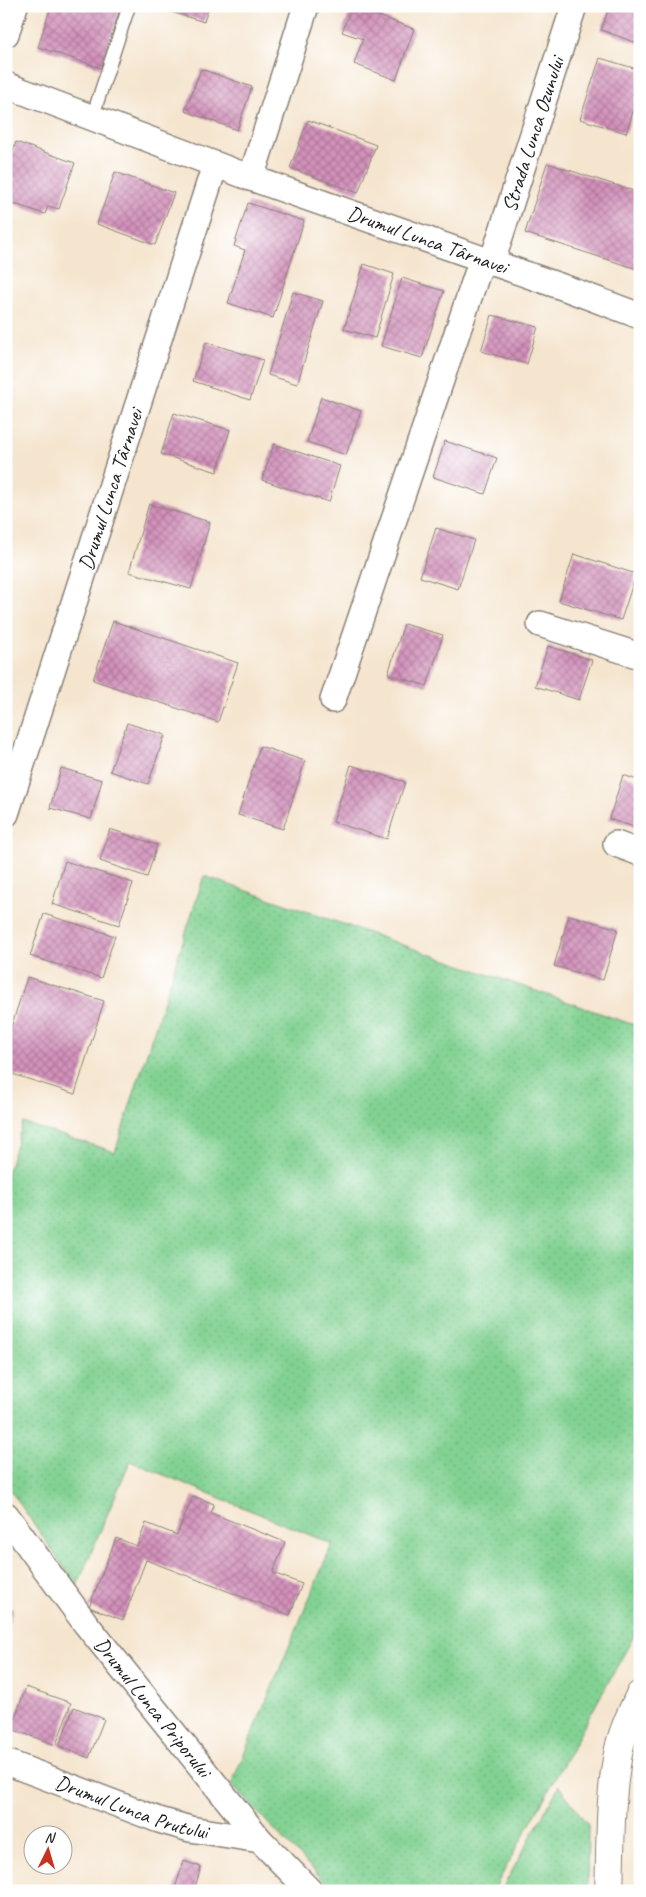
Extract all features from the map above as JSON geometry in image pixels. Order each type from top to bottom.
[{"type":"street","points":[[6,34],[15,6]]},
{"type":"street","points":[[251,178],[306,6]]},
{"type":"street","name":"Strada Lunca Ozunului","points":[[333,700],[574,6]]},
{"type":"street","name":"Drumul Lunca Târnavei","points":[[6,85],[251,178],[568,288],[640,316]]},
{"type":"street","name":"Drumul Lunca Târnavei","points":[[6,814],[215,164]]},
{"type":"street","points":[[540,624],[640,656]]},
{"type":"street","points":[[616,844],[640,852]]},
{"type":"street","name":"Drumul Lunca Priporului","points":[[6,1515],[86,1624],[260,1840],[310,1891]]},
{"type":"street","points":[[609,1891],[619,1747],[640,1695]]},
{"type":"street","name":"Drumul Lunca Prutului","points":[[6,1762],[159,1820],[190,1829],[260,1840]]},
{"type":"lane","points":[[92,118],[129,6]]},
{"type":"green space","points":[[204,876],[640,1027],[640,1625],[493,1891],[334,1891],[231,1785],[332,1544],[130,1461],[77,1586],[6,1484],[6,1176],[23,1123],[115,1152]]},
{"type":"green space","points":[[559,1786],[588,1825],[587,1891],[501,1891]]},
{"type":"building","points":[[51,6],[121,6],[101,68],[38,47]]},
{"type":"building","points":[[167,6],[209,6],[204,22],[165,10]]},
{"type":"building","points":[[352,6],[414,29],[396,80],[354,64],[363,39],[342,32]]},
{"type":"building","points":[[610,6],[640,6],[640,44],[601,30]]},
{"type":"building","points":[[600,58],[640,70],[640,91],[626,133],[580,119]]},
{"type":"building","points":[[201,69],[252,87],[237,130],[185,111]]},
{"type":"building","points":[[308,120],[376,145],[358,193],[290,168]]},
{"type":"building","points":[[16,142],[75,163],[59,209],[48,206],[45,214],[8,202],[12,191],[6,189],[6,171]]},
{"type":"building","points":[[547,163],[640,193],[640,270],[525,233]]},
{"type":"building","points":[[115,172],[174,193],[155,245],[97,224]]},
{"type":"building","points":[[248,203],[304,221],[273,318],[228,303],[245,250],[234,246]]},
{"type":"building","points":[[364,264],[394,274],[375,338],[344,329]]},
{"type":"building","points":[[402,278],[444,291],[422,358],[381,346]]},
{"type":"building","points":[[293,292],[323,301],[297,384],[268,375]]},
{"type":"building","points":[[492,315],[538,327],[527,364],[481,351]]},
{"type":"building","points":[[206,342],[263,360],[250,400],[193,381]]},
{"type":"building","points":[[321,397],[361,411],[346,455],[307,442]]},
{"type":"building","points":[[174,413],[230,430],[217,472],[161,454]]},
{"type":"building","points":[[445,441],[497,458],[485,494],[433,477]]},
{"type":"building","points":[[274,444],[340,466],[329,502],[262,480]]},
{"type":"building","points":[[149,504],[210,522],[191,589],[129,572]]},
{"type":"building","points":[[436,528],[474,540],[458,589],[420,577]]},
{"type":"building","points":[[574,554],[636,574],[621,620],[559,601]]},
{"type":"building","points":[[113,621],[238,663],[218,722],[93,680]]},
{"type":"building","points":[[404,624],[443,635],[427,686],[388,674]]},
{"type":"building","points":[[548,646],[592,660],[579,700],[535,686]]},
{"type":"building","points":[[127,723],[165,735],[148,784],[110,771]]},
{"type":"building","points":[[260,746],[305,761],[283,829],[238,815]]},
{"type":"building","points":[[351,765],[405,782],[387,839],[333,822]]},
{"type":"building","points":[[61,768],[102,780],[91,819],[50,808]]},
{"type":"building","points":[[623,775],[640,781],[640,829],[609,819]]},
{"type":"building","points":[[110,829],[157,845],[147,877],[100,861]]},
{"type":"building","points":[[65,861],[133,883],[119,925],[52,904]]},
{"type":"building","points":[[44,914],[115,936],[101,978],[30,956]]},
{"type":"building","points":[[569,915],[618,929],[603,980],[554,966]]},
{"type":"building","points":[[27,977],[104,1001],[75,1094],[6,1072],[6,1044]]},
{"type":"building","points":[[193,1496],[214,1504],[211,1513],[285,1542],[273,1573],[302,1584],[290,1615],[146,1560],[123,1620],[89,1607],[116,1538],[137,1546],[146,1523],[177,1535]]},
{"type":"building","points":[[6,1608],[13,1610],[7,1629],[6,1629]]},
{"type":"building","points":[[26,1687],[71,1703],[56,1745],[11,1729]]},
{"type":"building","points":[[74,1707],[104,1719],[89,1758],[59,1746]]},
{"type":"building","points":[[184,1861],[201,1867],[194,1891],[174,1891]]}]
